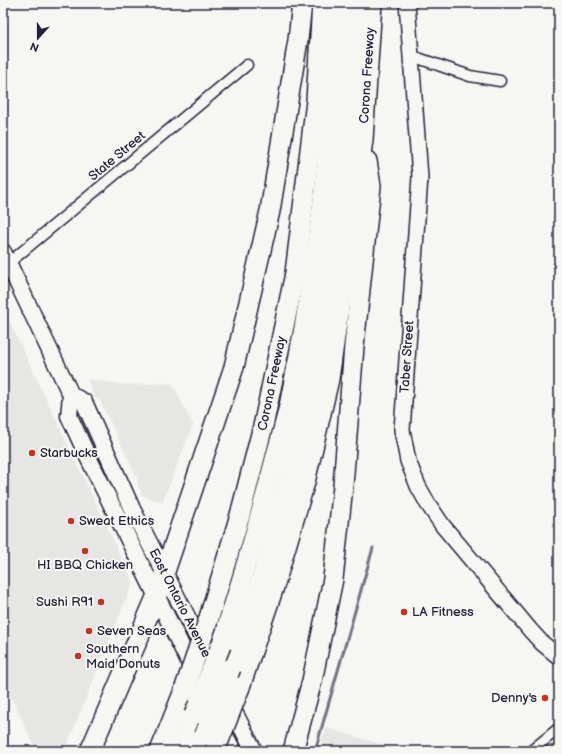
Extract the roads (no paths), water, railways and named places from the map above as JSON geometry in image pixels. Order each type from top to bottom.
[{"type":"highway","points":[[90,751],[157,595],[234,367],[270,211],[298,40],[302,3]]},
{"type":"highway","name":"Corona Freeway","points":[[160,751],[183,693],[208,621],[240,515],[264,422],[295,273],[316,101],[322,3]]},
{"type":"highway","points":[[180,751],[221,645],[246,569],[289,403],[317,251],[329,152],[338,3]]},
{"type":"highway","points":[[206,746],[262,577],[289,479],[308,394],[331,267],[348,127],[355,3]]},
{"type":"highway","name":"Corona Freeway","points":[[206,746],[240,686],[274,587],[305,482],[329,379],[364,140],[372,3]]},
{"type":"highway","points":[[293,751],[312,680],[333,578],[343,486],[354,346],[370,186],[364,140]]},
{"type":"main road","name":"East Ontario Avenue","points":[[5,261],[71,395],[69,416],[87,455],[233,751]]},
{"type":"main road","name":"East Ontario Avenue","points":[[71,395],[84,402],[122,486],[254,751]]},
{"type":"main road","points":[[87,455],[100,457],[122,486]]},
{"type":"street","name":"Taber Street","points":[[407,3],[420,177],[402,430],[408,461],[424,498],[443,526],[531,631],[542,643],[559,657]]},
{"type":"street","points":[[412,56],[470,76],[500,81]]},
{"type":"street","name":"State Street","points":[[5,261],[247,65]]},
{"type":"street","points":[[532,751],[559,728]]},
{"type":"waterway","points":[[315,751],[373,548]]},
{"type":"place","name":"Starbucks","points":[[32,453]]},
{"type":"place","name":"Sweat Ethics","points":[[71,521]]},
{"type":"place","name":"HI BBQ Chicken","points":[[85,551]]},
{"type":"place","name":"Sushi R91","points":[[101,602]]},
{"type":"place","name":"LA Fitness","points":[[404,612]]},
{"type":"place","name":"Seven Seas","points":[[89,631]]},
{"type":"place","name":"Southern Maid Donuts","points":[[78,656]]},
{"type":"place","name":"Denny's","points":[[545,698]]}]
